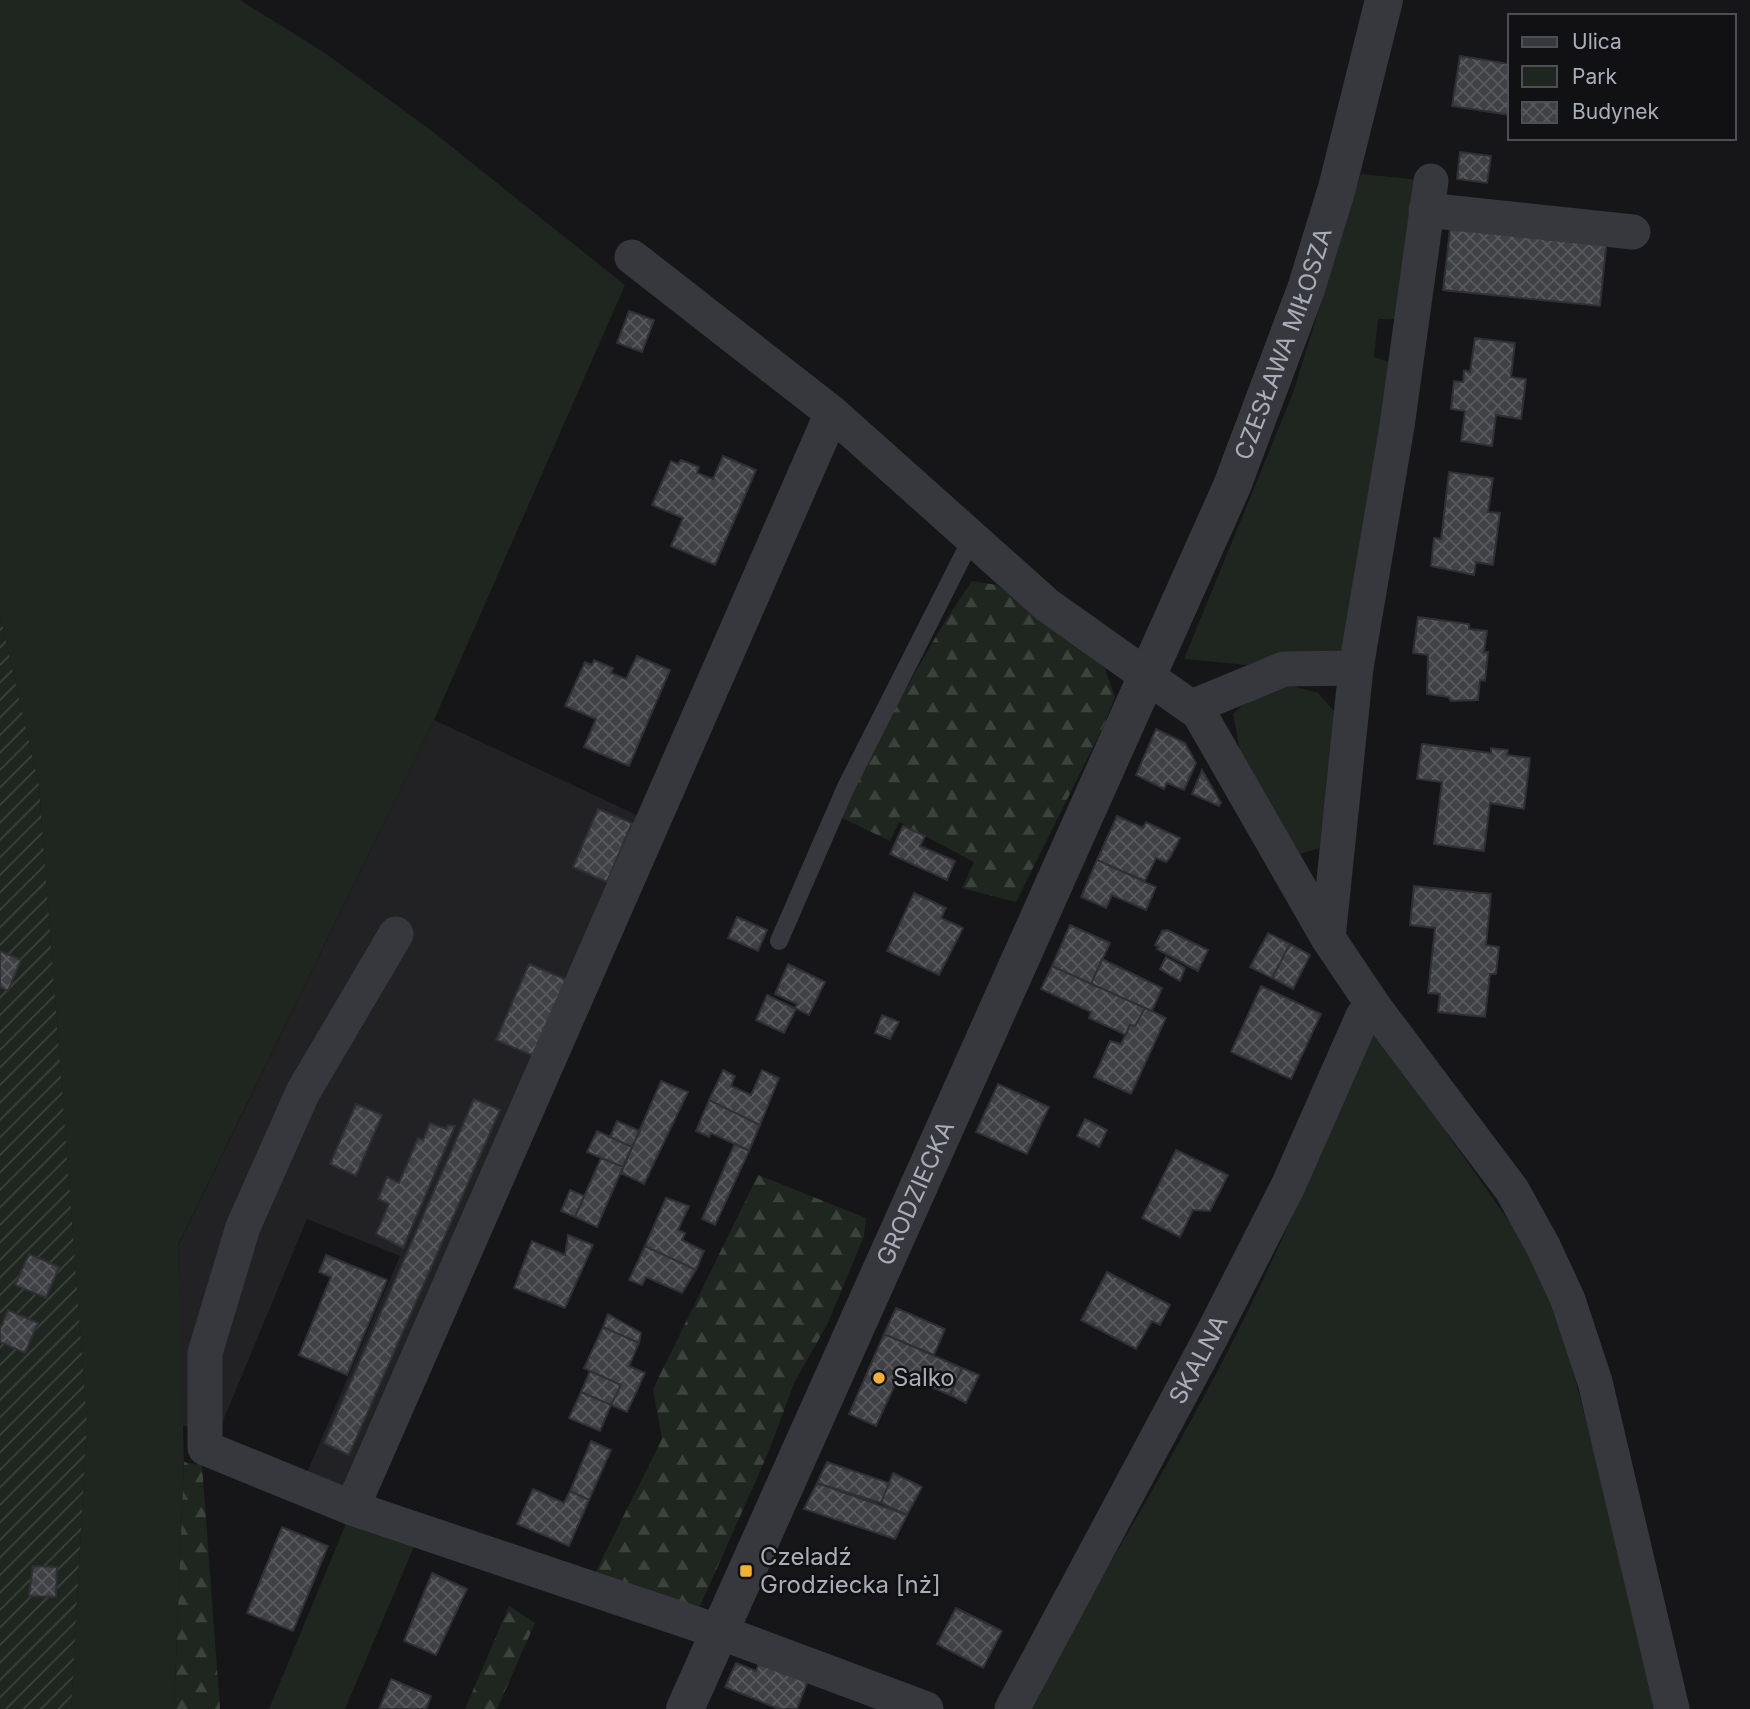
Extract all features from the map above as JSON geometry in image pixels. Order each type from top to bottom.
[{"type":"street","name":"CZESŁAWA MIŁOSZA","points":[[1148,676],[1232,486],[1306,289],[1337,188],[1384,0]]},
{"type":"street","points":[[1328,938],[1356,668],[1397,426],[1429,195],[1633,232]]},
{"type":"street","points":[[632,257],[832,413],[1047,605],[1199,713],[1328,938],[1375,1008],[1512,1190],[1568,1300],[1594,1382],[1672,1709]]},
{"type":"street","points":[[352,1508],[832,413]]},
{"type":"street","points":[[1192,708],[1284,669],[1356,668]]},
{"type":"street","name":"GRODZIECKA","points":[[685,1709],[1148,676]]},
{"type":"street","points":[[396,934],[303,1092],[243,1227],[205,1353],[205,1448],[352,1508],[720,1632],[926,1709]]},
{"type":"street","name":"SKALNA","points":[[1012,1709],[1289,1186],[1363,1016],[1375,1008]]},
{"type":"lane","points":[[779,941],[846,787],[972,538]]},
{"type":"shaded area","points":[[434,720],[641,817],[349,1493],[305,1477],[400,1256],[307,1219],[215,1440],[181,1424],[178,1246]]},
{"type":"green space","points":[[0,0],[240,0],[325,53],[432,131],[625,285],[434,720],[178,1245],[184,1462],[174,1709],[71,1709],[87,1421],[39,786],[0,615]]},
{"type":"green space","points":[[1361,174],[1421,180],[1399,319],[1378,319],[1374,357],[1393,363],[1352,635],[1336,656],[1258,666],[1184,659],[1293,393]]},
{"type":"green space","points":[[972,581],[997,585],[1104,666],[1115,697],[1104,725],[1016,902],[962,888],[974,862],[899,822],[890,841],[840,817],[918,667]]},
{"type":"green space","points":[[0,615],[39,786],[87,1421],[71,1709],[0,1709]]},
{"type":"green space","points":[[1289,685],[1318,693],[1335,712],[1320,848],[1300,854],[1240,751],[1233,714],[1258,692]]},
{"type":"green space","points":[[1367,1009],[1449,1136],[1540,1265],[1558,1314],[1603,1486],[1656,1709],[1024,1709],[1174,1451],[1244,1320],[1315,1163]]},
{"type":"green space","points":[[758,1175],[866,1218],[864,1236],[828,1323],[794,1383],[769,1451],[697,1613],[592,1579],[662,1439],[653,1389]]},
{"type":"green space","points":[[184,1462],[202,1465],[220,1709],[174,1709]]},
{"type":"green space","points":[[347,1521],[416,1542],[345,1709],[269,1709]]},
{"type":"green space","points":[[509,1606],[535,1623],[497,1709],[465,1709]]},
{"type":"building","points":[[1460,56],[1508,64],[1508,115],[1452,106]]},
{"type":"building","points":[[1460,152],[1491,156],[1487,183],[1457,179]]},
{"type":"building","points":[[1451,221],[1607,238],[1600,306],[1443,290]]},
{"type":"building","points":[[629,311],[654,320],[642,352],[617,343]]},
{"type":"building","points":[[1475,338],[1515,343],[1511,377],[1526,379],[1521,419],[1496,415],[1492,446],[1461,441],[1465,411],[1451,409],[1454,381],[1463,382],[1464,370],[1470,372]]},
{"type":"building","points":[[723,456],[756,470],[715,565],[671,546],[683,518],[652,505],[671,461],[678,464],[681,460],[699,467],[697,473],[713,479]]},
{"type":"building","points":[[1449,472],[1493,478],[1488,512],[1500,513],[1493,565],[1476,562],[1474,575],[1431,566],[1434,538],[1441,539]]},
{"type":"building","points":[[1418,617],[1469,624],[1469,629],[1487,631],[1484,652],[1488,652],[1485,681],[1480,680],[1478,700],[1451,701],[1448,697],[1427,694],[1428,655],[1413,653]]},
{"type":"building","points":[[637,656],[670,670],[629,766],[584,747],[596,719],[565,706],[585,662],[592,665],[594,660],[613,668],[611,673],[626,679]]},
{"type":"building","points":[[1156,729],[1185,743],[1196,763],[1184,790],[1167,783],[1164,789],[1136,775]]},
{"type":"building","points":[[1422,744],[1491,753],[1491,748],[1508,750],[1507,755],[1530,758],[1524,809],[1490,803],[1484,851],[1434,844],[1442,782],[1417,779]]},
{"type":"building","points":[[1202,770],[1221,803],[1219,806],[1192,794]]},
{"type":"building","points":[[598,809],[632,823],[607,882],[573,867]]},
{"type":"building","points":[[1117,816],[1143,828],[1146,822],[1180,838],[1166,862],[1156,858],[1145,881],[1097,860]]},
{"type":"building","points":[[903,826],[925,836],[920,846],[955,861],[947,880],[890,854]]},
{"type":"building","points":[[1097,860],[1156,887],[1146,910],[1112,895],[1106,908],[1081,897]]},
{"type":"building","points":[[1414,886],[1491,894],[1486,945],[1499,947],[1496,974],[1490,974],[1485,1017],[1438,1012],[1440,994],[1428,993],[1435,928],[1410,925]]},
{"type":"building","points":[[914,893],[946,908],[941,918],[963,928],[939,975],[887,951]]},
{"type":"building","points":[[737,917],[767,930],[758,951],[728,938]]},
{"type":"building","points":[[1070,925],[1110,943],[1091,984],[1052,966]]},
{"type":"building","points":[[1167,930],[1208,950],[1198,971],[1157,949],[1159,947],[1155,945],[1162,931]]},
{"type":"building","points":[[1268,933],[1290,944],[1272,978],[1250,967]]},
{"type":"building","points":[[1290,944],[1310,955],[1293,989],[1272,978]]},
{"type":"building","points":[[0,951],[21,960],[8,991],[0,987]]},
{"type":"building","points":[[1166,957],[1185,968],[1180,981],[1160,969]]},
{"type":"building","points":[[1102,959],[1162,988],[1152,1011],[1091,984]]},
{"type":"building","points":[[529,964],[567,980],[534,1056],[496,1040]]},
{"type":"building","points":[[788,964],[825,982],[809,1015],[795,1008],[797,1004],[775,994]]},
{"type":"building","points":[[1052,966],[1145,1008],[1135,1026],[1130,1025],[1126,1035],[1089,1018],[1091,1012],[1041,989]]},
{"type":"building","points":[[1261,986],[1321,1014],[1291,1079],[1231,1052]]},
{"type":"building","points":[[767,995],[796,1009],[784,1033],[756,1020]]},
{"type":"building","points":[[1145,1008],[1166,1018],[1131,1094],[1094,1077],[1110,1041],[1121,1044],[1130,1025],[1135,1026]]},
{"type":"building","points":[[882,1015],[899,1022],[890,1039],[875,1033]]},
{"type":"building","points":[[723,1070],[735,1076],[731,1086],[751,1095],[762,1070],[779,1078],[760,1125],[709,1100]]},
{"type":"building","points":[[661,1081],[688,1092],[644,1184],[621,1173]]},
{"type":"building","points":[[998,1084],[1049,1107],[1027,1154],[976,1132]]},
{"type":"building","points":[[474,1099],[500,1110],[349,1455],[324,1443]]},
{"type":"building","points":[[709,1100],[760,1125],[749,1151],[711,1133],[709,1137],[696,1131]]},
{"type":"building","points":[[356,1104],[382,1115],[356,1176],[330,1164]]},
{"type":"building","points":[[1085,1119],[1107,1130],[1099,1147],[1077,1136]]},
{"type":"building","points":[[617,1121],[640,1131],[632,1147],[610,1137]]},
{"type":"building","points":[[430,1123],[446,1129],[448,1125],[455,1126],[403,1248],[376,1234],[389,1204],[378,1199],[387,1177],[399,1183],[418,1138],[423,1140]]},
{"type":"building","points":[[597,1131],[632,1147],[623,1167],[587,1152]]},
{"type":"building","points":[[735,1143],[749,1151],[715,1225],[702,1219]]},
{"type":"building","points":[[1176,1150],[1228,1175],[1210,1211],[1193,1210],[1180,1237],[1142,1218]]},
{"type":"building","points":[[601,1158],[623,1167],[597,1227],[575,1217]]},
{"type":"building","points":[[570,1190],[584,1196],[575,1217],[561,1211]]},
{"type":"building","points":[[666,1198],[689,1206],[678,1230],[685,1233],[682,1240],[704,1251],[696,1270],[645,1246]]},
{"type":"building","points":[[568,1235],[593,1245],[565,1308],[514,1288],[532,1241],[565,1255]]},
{"type":"building","points":[[645,1246],[696,1270],[682,1293],[646,1277],[642,1285],[629,1280]]},
{"type":"building","points":[[29,1254],[59,1267],[46,1298],[15,1285]]},
{"type":"building","points":[[326,1255],[387,1280],[347,1375],[299,1355],[331,1277],[319,1272]]},
{"type":"building","points":[[1107,1272],[1170,1305],[1160,1325],[1152,1321],[1136,1349],[1081,1320]]},
{"type":"building","points":[[896,1308],[945,1329],[934,1355],[884,1334]]},
{"type":"building","points":[[8,1310],[38,1323],[25,1353],[0,1342],[0,1329]]},
{"type":"building","points":[[608,1314],[641,1333],[639,1343],[603,1327]]},
{"type":"building","points":[[603,1327],[639,1343],[629,1366],[645,1373],[627,1412],[611,1405],[621,1385],[584,1368]]},
{"type":"building","points":[[884,1334],[962,1368],[950,1395],[900,1374],[876,1426],[849,1414]]},
{"type":"building","points":[[962,1368],[979,1375],[966,1403],[950,1395]]},
{"type":"building","points":[[590,1371],[621,1385],[611,1405],[581,1392]]},
{"type":"building","points":[[581,1392],[611,1405],[600,1431],[569,1418]]},
{"type":"building","points":[[591,1441],[611,1450],[589,1500],[570,1491]]},
{"type":"building","points":[[827,1462],[889,1483],[881,1503],[817,1483]]},
{"type":"building","points":[[893,1473],[922,1487],[907,1515],[881,1503]]},
{"type":"building","points":[[817,1483],[907,1515],[895,1539],[804,1509]]},
{"type":"building","points":[[533,1489],[564,1503],[570,1491],[589,1500],[569,1546],[517,1524]]},
{"type":"building","points":[[282,1527],[328,1546],[293,1631],[247,1613]]},
{"type":"building","points":[[33,1566],[57,1567],[56,1597],[29,1596]]},
{"type":"building","points":[[432,1573],[467,1589],[436,1655],[404,1641]]},
{"type":"building","points":[[956,1608],[1002,1631],[983,1668],[937,1644]]},
{"type":"building","points":[[761,1658],[809,1678],[797,1709],[779,1709],[725,1687],[736,1663],[756,1671]]},
{"type":"building","points":[[391,1679],[431,1696],[426,1709],[379,1709]]},
{"type":"place","name":"Salko","points":[[879,1378]]},
{"type":"place","name":"Czeladź Grodziecka [nż]","points":[[746,1571]]}]
